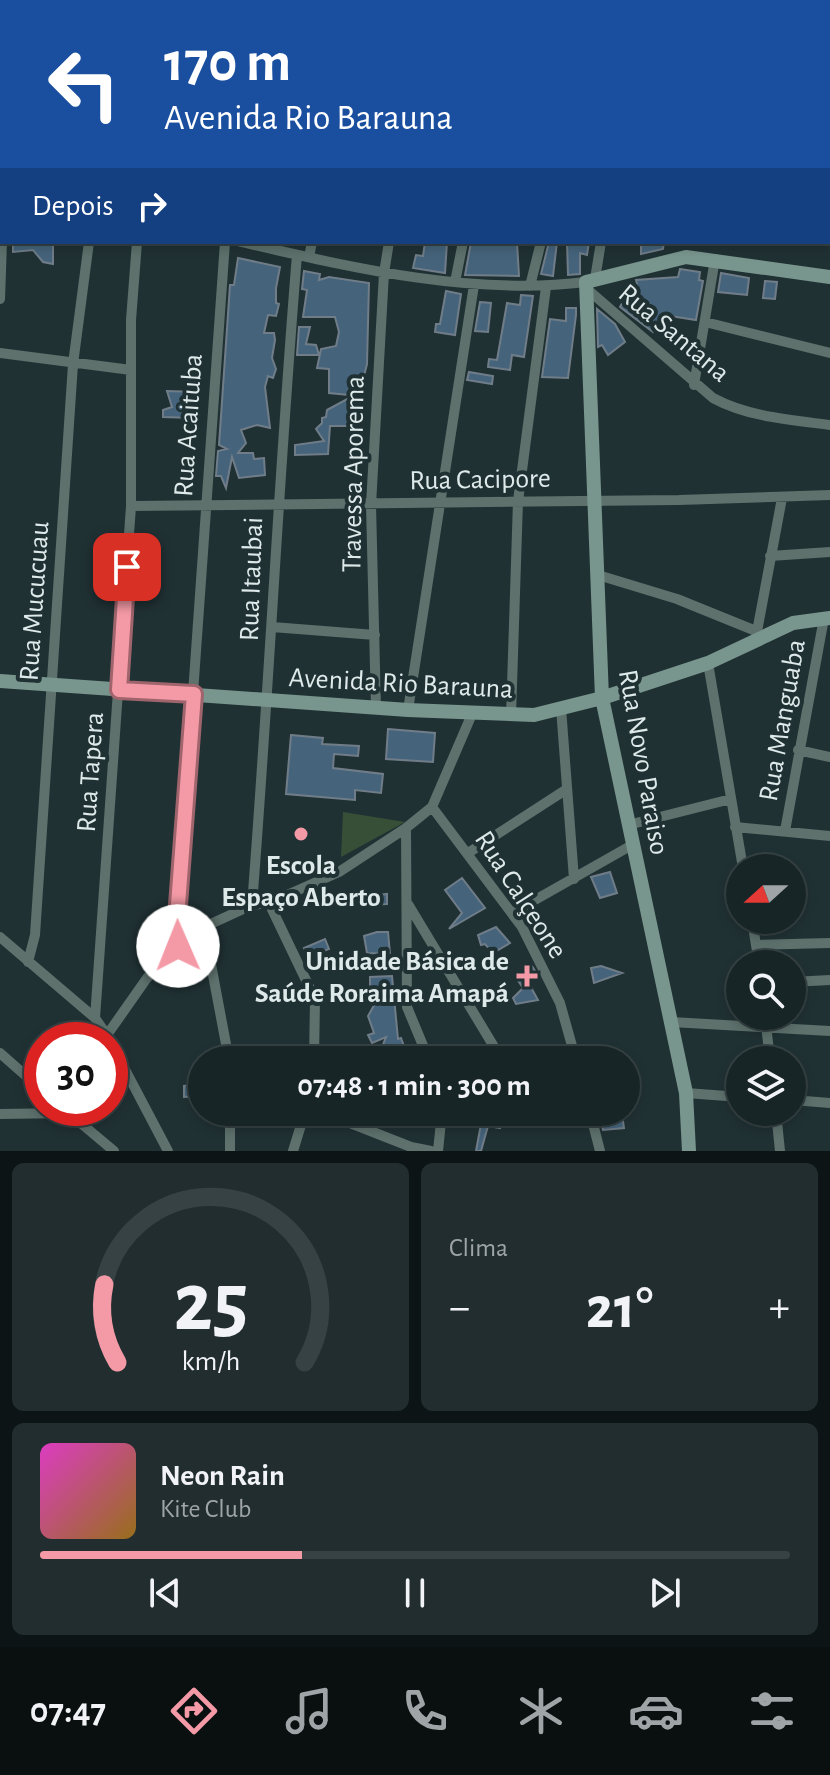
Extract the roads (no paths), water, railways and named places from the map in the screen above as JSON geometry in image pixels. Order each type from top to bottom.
[{"type":"street","points":[[0,299],[2,244]]},
{"type":"street","name":"Rua Mucucuau","points":[[28,962],[35,935],[73,364],[89,244]]},
{"type":"street","name":"Rua Tapera","points":[[95,1018],[131,506],[131,370],[137,244]]},
{"type":"street","name":"Rua Acaituba","points":[[178,946],[178,905],[225,244]]},
{"type":"street","points":[[250,244],[384,273],[474,285],[546,287],[589,283],[686,257],[830,277]]},
{"type":"street","name":"Rua Itaubai","points":[[252,905],[268,700],[277,506],[303,256],[311,244]]},
{"type":"street","name":"Travessa Aporema","points":[[376,708],[371,505],[384,273],[389,244]]},
{"type":"street","points":[[455,282],[463,244]]},
{"type":"street","points":[[530,286],[540,244]]},
{"type":"street","points":[[589,283],[600,244]]},
{"type":"street","points":[[694,385],[715,259]]},
{"type":"street","name":"Rua Santana","points":[[589,283],[694,385],[727,406],[830,425]]},
{"type":"street","name":"Rua Novo Paraiso","points":[[589,283],[602,698],[686,1093],[689,1151]]},
{"type":"street","points":[[408,710],[474,285]]},
{"type":"street","points":[[511,716],[518,501],[546,287]]},
{"type":"street","points":[[705,322],[830,353]]},
{"type":"street","points":[[0,353],[131,370]]},
{"type":"street","name":"Rua Cacipore","points":[[131,506],[371,505],[441,500],[596,501],[830,495]]},
{"type":"street","points":[[598,575],[677,599],[756,635],[782,498]]},
{"type":"street","points":[[770,556],[830,552]]},
{"type":"street","name":"Avenida Rio Barauna","points":[[0,681],[511,716],[602,698],[708,663],[756,635],[793,623],[827,618]]},
{"type":"street","name":"Rua Manguaba","points":[[785,831],[798,750],[827,618]]},
{"type":"street","points":[[272,627],[375,635]]},
{"type":"street","points":[[708,663],[740,854]]},
{"type":"street","points":[[561,708],[574,879]]},
{"type":"street","points":[[120,1022],[147,978],[178,946],[204,927],[339,872],[432,807],[472,714]]},
{"type":"street","points":[[798,750],[830,757]]},
{"type":"street","points":[[468,853],[567,789]]},
{"type":"street","points":[[628,825],[731,799]]},
{"type":"street","name":"Rua Calçeone","points":[[432,807],[512,913],[560,1003],[572,1046]]},
{"type":"street","points":[[735,827],[830,836]]},
{"type":"street","points":[[406,828],[407,1007],[423,1046]]},
{"type":"street","points":[[512,913],[632,845]]},
{"type":"street","points":[[407,902],[494,1046]]},
{"type":"street","points":[[269,903],[315,999],[314,1046]]},
{"type":"street","points":[[204,927],[226,1046]]},
{"type":"street","points":[[754,934],[757,950]]},
{"type":"street","points":[[0,937],[98,1022]]},
{"type":"street","points":[[756,945],[830,943]]},
{"type":"street","points":[[806,981],[830,980]]},
{"type":"street","points":[[671,1022],[726,1021]]},
{"type":"street","points":[[806,1027],[830,1031]]},
{"type":"street","points":[[0,1053],[24,1074]]},
{"type":"street","points":[[128,1075],[165,1146],[156,1151]]},
{"type":"street","points":[[686,1093],[726,1096]]},
{"type":"street","points":[[806,1101],[830,1103]]},
{"type":"street","points":[[0,1114],[24,1113]]},
{"type":"street","points":[[85,1126],[114,1151]]},
{"type":"street","points":[[230,1126],[230,1151]]},
{"type":"street","points":[[293,1151],[301,1126]]},
{"type":"street","points":[[358,1126],[411,1147],[431,1151]]},
{"type":"street","points":[[438,1151],[441,1126]]},
{"type":"street","points":[[594,1126],[600,1151]]},
{"type":"street","points":[[777,1126],[780,1151]]},
{"type":"place","name":"Escola Espaço Aberto","points":[[301,834]]},
{"type":"place","name":"Unidade Básica de Saúde Roraima Amapá","points":[[527,976]]}]
